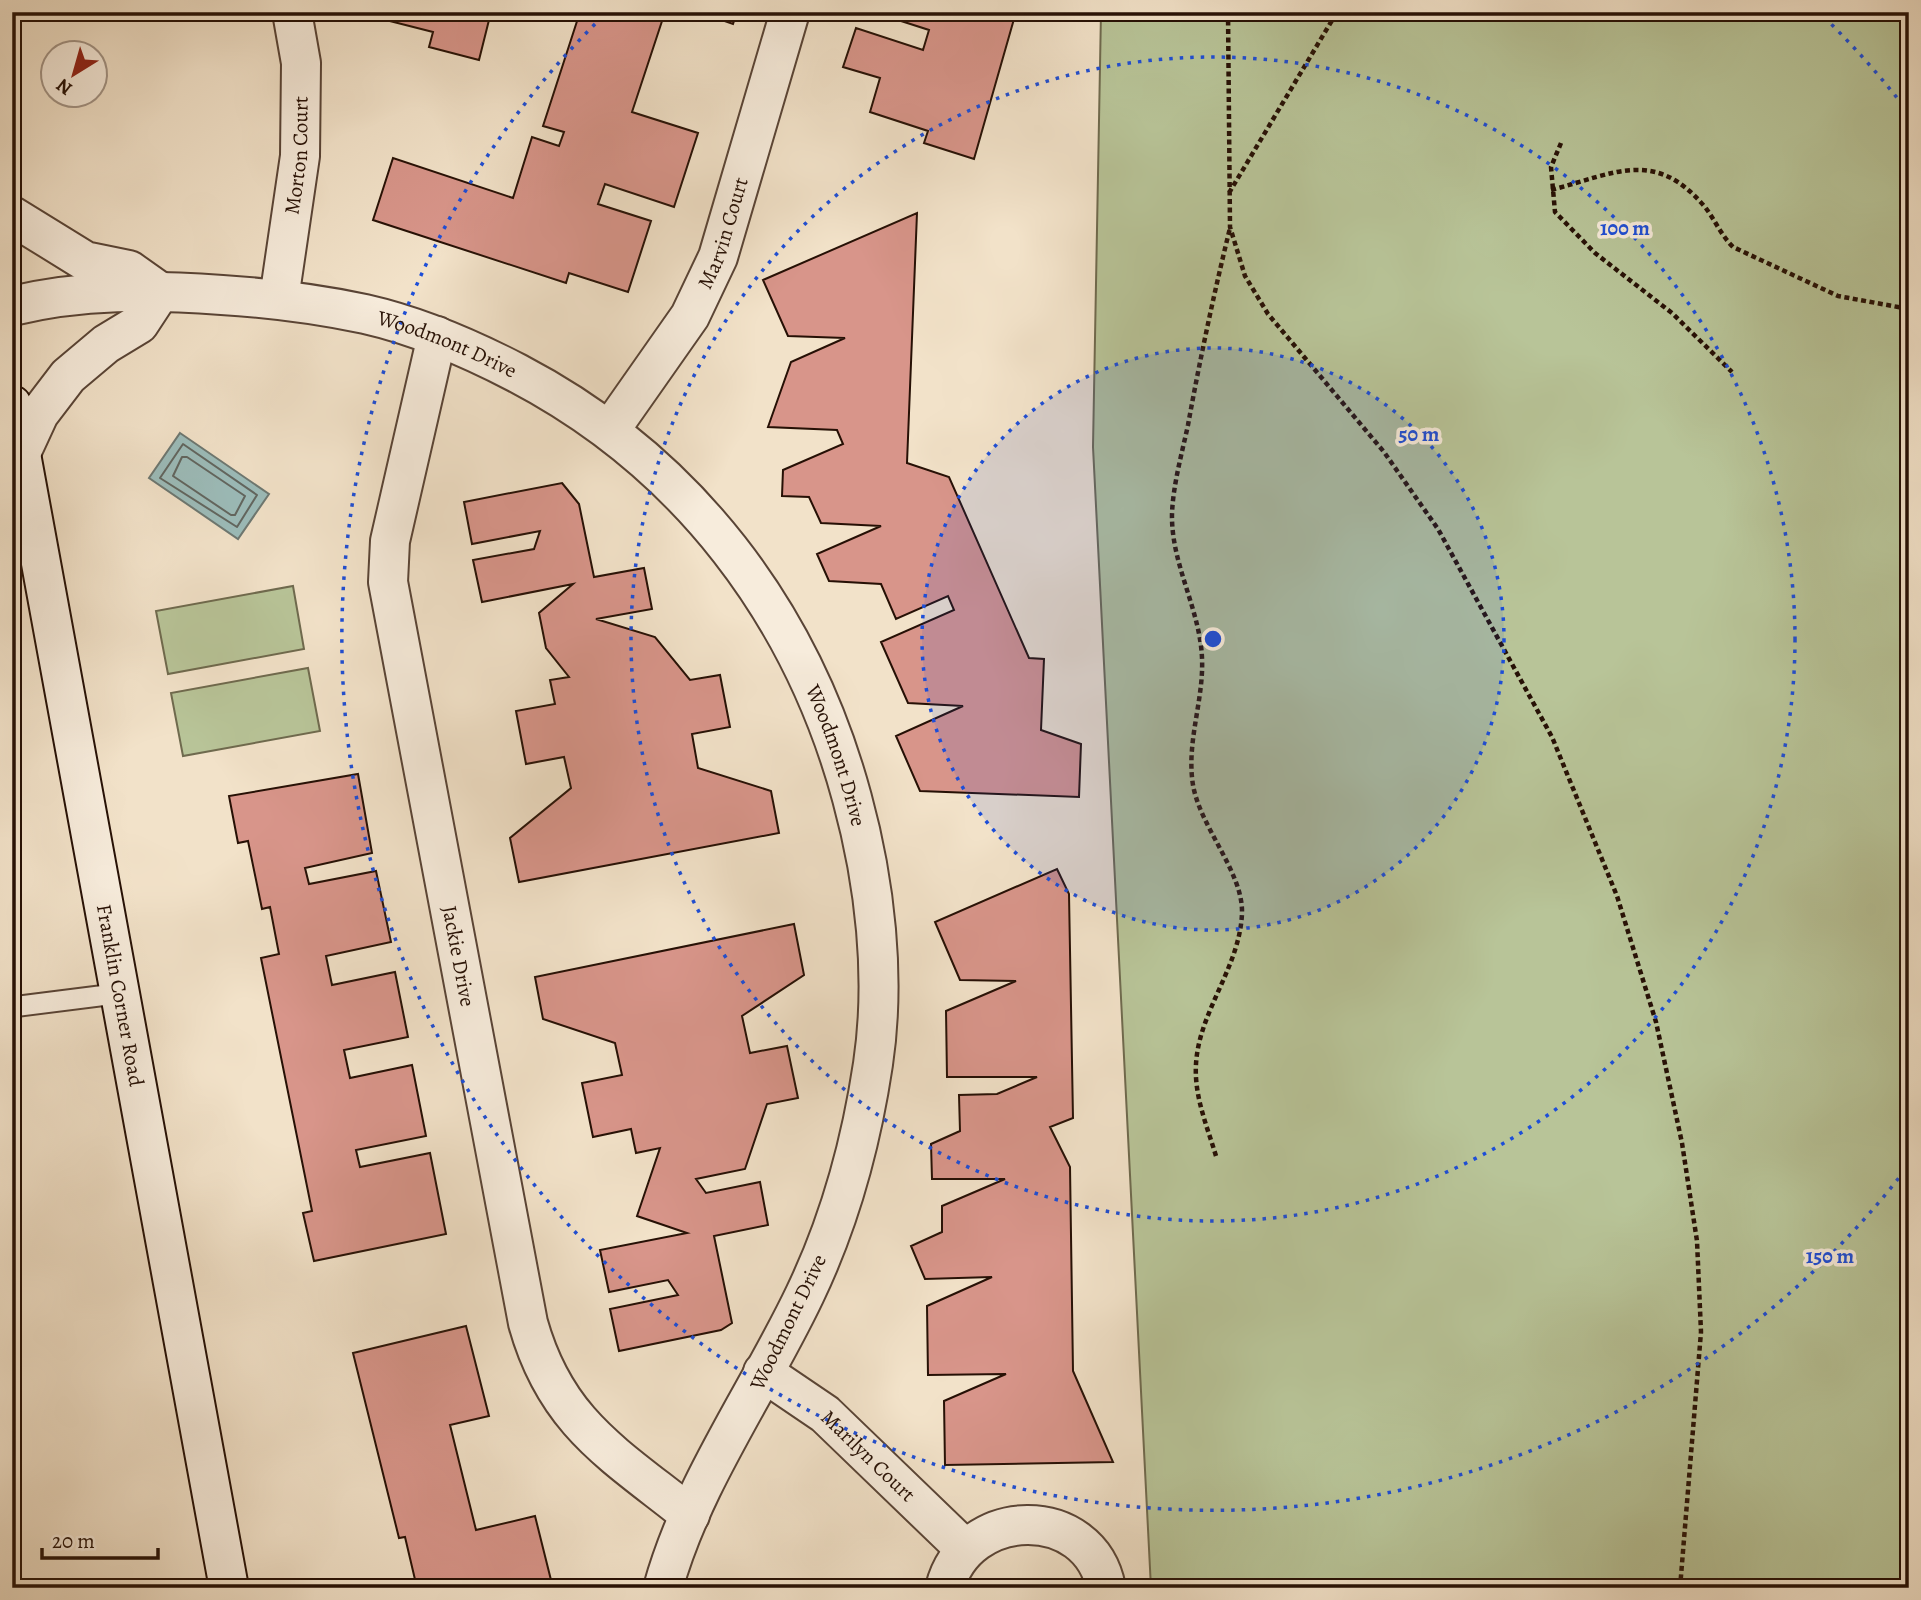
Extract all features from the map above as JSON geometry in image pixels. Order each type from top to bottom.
[{"type":"street","name":"Morton Court","points":[[278,299],[300,156],[301,63],[292,12]]},
{"type":"street","name":"Marvin Court","points":[[610,430],[690,316],[718,257],[790,12]]},
{"type":"street","points":[[12,215],[85,261],[130,270],[160,292],[139,324],[106,344],[68,376],[39,414],[21,453]]},
{"type":"street","name":"Woodmont Drive","points":[[12,306],[85,292],[160,292],[278,299],[369,315],[438,336],[480,354],[554,392],[610,430],[667,478],[705,518],[765,597],[817,696],[840,754],[863,837],[874,910],[878,984],[874,1058],[859,1143],[838,1215],[805,1294],[690,1516],[663,1588]]},
{"type":"street","name":"Jackie Drive","points":[[438,336],[390,541],[388,582],[528,1323],[537,1352],[558,1396],[587,1432],[690,1516]]},
{"type":"street","name":"Franklin Corner Road","points":[[12,405],[122,993],[229,1588]]},
{"type":"street","name":"Marilyn Court","points":[[763,1372],[825,1414],[965,1549]]},
{"type":"street","points":[[945,1588],[949,1573],[965,1549],[985,1534],[1014,1524],[1042,1525],[1067,1534],[1090,1554],[1106,1588]]},
{"type":"lane","points":[[12,1007],[122,993]]},
{"type":"path","points":[[1228,12],[1230,227],[1245,276],[1268,314],[1384,452],[1438,529],[1552,737],[1617,896],[1656,1021],[1682,1143],[1697,1241],[1701,1332],[1679,1588]]},
{"type":"path","points":[[1228,194],[1337,12]]},
{"type":"path","points":[[1561,143],[1551,167],[1555,212],[1566,225],[1672,313],[1732,372]]},
{"type":"path","points":[[1551,190],[1620,172],[1653,169],[1679,180],[1706,209],[1720,234],[1733,247],[1838,296],[1909,309]]},
{"type":"path","points":[[1216,1156],[1196,1092],[1196,1062],[1202,1035],[1239,940],[1242,909],[1232,877],[1204,822],[1193,784],[1192,743],[1203,660],[1197,621],[1181,574],[1172,514],[1207,324],[1230,227]]},
{"type":"green space","points":[[1101,12],[1909,12],[1909,1588],[1151,1588],[1093,447]]},
{"type":"green space","points":[[293,586],[304,649],[168,674],[156,611]]},
{"type":"green space","points":[[308,668],[320,731],[183,756],[171,693]]},
{"type":"water","points":[[180,433],[269,494],[238,539],[149,478]]},
{"type":"building","points":[[375,12],[491,12],[479,60],[429,47],[433,32],[374,17]]},
{"type":"building","points":[[580,12],[665,12],[632,112],[698,133],[674,207],[605,184],[598,204],[651,221],[628,292],[569,273],[566,283],[373,220],[393,158],[513,198],[532,137],[559,146],[564,132],[543,126]]},
{"type":"building","points":[[699,12],[737,12],[733,24]]},
{"type":"building","points":[[873,12],[1016,12],[974,159],[924,143],[928,131],[870,112],[880,78],[843,67],[856,28],[923,50],[929,30]]},
{"type":"building","points":[[917,213],[907,463],[949,477],[1029,658],[1044,659],[1041,730],[1081,744],[1079,797],[920,791],[896,736],[963,706],[908,703],[881,642],[954,610],[948,596],[896,619],[881,584],[829,581],[817,554],[881,526],[821,523],[809,497],[782,496],[783,470],[843,444],[837,430],[768,427],[791,362],[845,338],[788,336],[763,280]]},
{"type":"building","points":[[562,483],[579,504],[594,577],[644,568],[652,609],[596,619],[655,637],[690,680],[720,675],[730,727],[692,734],[698,768],[771,791],[779,833],[519,882],[510,838],[571,788],[564,757],[526,764],[516,711],[555,704],[550,680],[569,677],[546,648],[539,613],[573,584],[482,602],[473,560],[534,549],[540,531],[472,544],[464,502]]},
{"type":"building","points":[[358,774],[372,853],[305,868],[309,884],[376,871],[391,942],[326,956],[332,985],[395,972],[408,1037],[344,1050],[350,1078],[412,1065],[426,1136],[356,1150],[360,1167],[430,1153],[446,1234],[314,1261],[303,1213],[312,1211],[261,958],[279,954],[270,907],[262,909],[248,841],[238,843],[229,796]]},
{"type":"building","points":[[1057,869],[1069,894],[1073,1118],[1050,1127],[1070,1167],[1073,1371],[1113,1462],[945,1465],[944,1401],[1006,1374],[928,1375],[927,1306],[992,1277],[925,1279],[911,1246],[942,1232],[942,1206],[1005,1179],[932,1179],[931,1144],[960,1131],[959,1095],[997,1094],[1037,1077],[947,1077],[946,1011],[1016,981],[960,980],[935,922]]},
{"type":"building","points":[[794,924],[804,975],[742,1016],[750,1053],[787,1046],[798,1098],[767,1104],[745,1169],[696,1179],[706,1193],[760,1182],[768,1225],[714,1236],[732,1323],[721,1330],[619,1351],[610,1309],[678,1295],[668,1280],[609,1292],[600,1250],[687,1233],[637,1216],[660,1148],[636,1153],[631,1129],[593,1137],[582,1083],[622,1075],[615,1043],[543,1019],[535,977]]},
{"type":"building","points":[[466,1326],[489,1416],[450,1425],[476,1530],[535,1516],[553,1588],[417,1588],[405,1537],[399,1538],[353,1353]]}]
